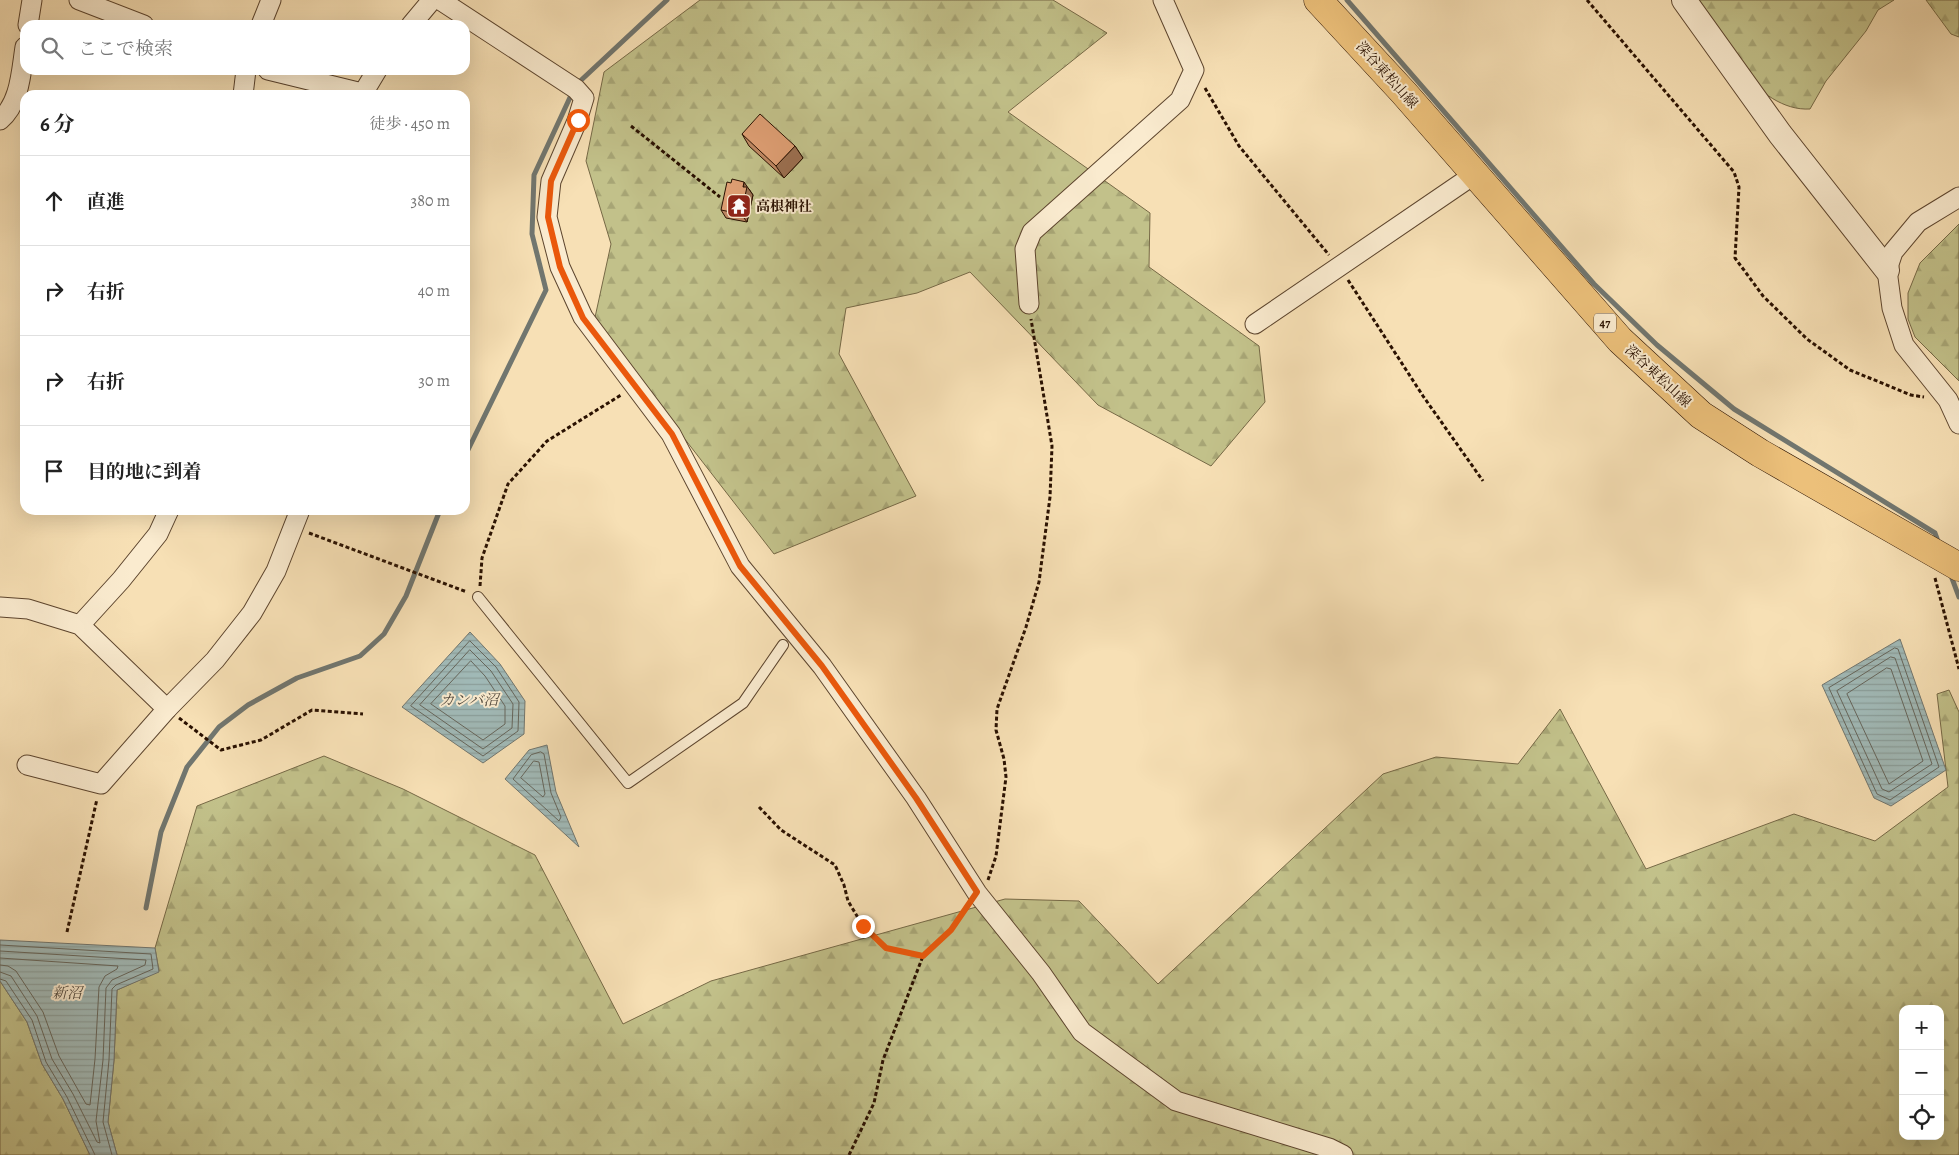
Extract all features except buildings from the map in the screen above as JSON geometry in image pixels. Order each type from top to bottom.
[{"type":"main road","name":"深谷東松山線","points":[[1318,0],[1475,174],[1620,340],[1701,415],[1760,453],[1959,567]]},
{"type":"street","points":[[29,20],[32,0]]},
{"type":"street","points":[[79,0],[131,20]]},
{"type":"street","points":[[264,20],[271,0]]},
{"type":"street","points":[[414,20],[432,0]]},
{"type":"street","points":[[440,0],[576,90],[584,98],[578,120],[551,181],[548,217],[560,267],[583,318],[634,387],[672,434],[740,566],[822,666],[916,798],[977,892],[1041,973],[1082,1032],[1176,1101],[1329,1148],[1343,1155]]},
{"type":"street","points":[[1029,304],[1025,249],[1032,232],[1180,100],[1194,70],[1163,0]]},
{"type":"street","points":[[1684,0],[1780,134],[1888,270]]},
{"type":"street","points":[[0,120],[10,112],[21,75]]},
{"type":"street","points":[[244,90],[245,75]]},
{"type":"street","points":[[288,75],[346,90]]},
{"type":"street","points":[[365,90],[375,75]]},
{"type":"street","points":[[1255,324],[1475,174]]},
{"type":"street","points":[[1959,197],[1918,222],[1893,252],[1888,270],[1892,308],[1904,345],[1948,400],[1959,424]]},
{"type":"street","points":[[80,625],[121,580],[158,534],[167,515]]},
{"type":"street","points":[[27,765],[101,784],[167,709],[215,660],[252,613],[276,571],[297,519]]},
{"type":"street","points":[[0,607],[28,609],[80,625],[167,709]]},
{"type":"lane","points":[[478,597],[628,783],[743,703],[783,645]]},
{"type":"path","points":[[1587,0],[1734,172],[1739,186],[1735,258],[1763,296],[1806,339],[1850,370],[1911,395],[1948,400]]},
{"type":"path","points":[[631,126],[720,198]]},
{"type":"path","points":[[849,1155],[874,1103],[883,1060],[923,956],[951,930],[977,892],[988,881],[996,856],[1006,777],[996,730],[997,709],[1026,627],[1039,582],[1050,497],[1052,446],[1029,304]]},
{"type":"path","points":[[297,519],[478,597],[482,558],[508,484],[547,441],[634,387]]},
{"type":"path","points":[[1927,549],[1959,669]]},
{"type":"path","points":[[167,709],[221,750],[261,740],[312,710],[363,714]]},
{"type":"path","points":[[67,932],[101,784]]},
{"type":"path","points":[[759,807],[781,830],[835,865],[848,900],[863,926],[886,948],[923,956]]},
{"type":"green space","points":[[700,0],[1053,0],[1107,33],[1008,112],[1150,213],[1149,267],[1259,346],[1265,402],[1211,466],[1098,405],[970,272],[917,293],[846,308],[839,354],[916,496],[774,554],[594,322],[611,244],[586,161],[604,72]]},
{"type":"green space","points":[[1690,0],[1894,0],[1878,10],[1866,31],[1826,81],[1810,109],[1791,107],[1773,99],[1756,86],[1726,52]]},
{"type":"green space","points":[[1926,0],[1959,0],[1959,37],[1951,34]]},
{"type":"green space","points":[[1959,224],[1959,381],[1915,337],[1908,319],[1908,293],[1920,263]]},
{"type":"green space","points":[[1949,690],[1959,712],[1959,1155],[117,1155],[108,1122],[114,1060],[117,990],[159,971],[155,948],[197,806],[324,756],[403,789],[535,855],[623,1024],[711,981],[1005,899],[1079,901],[1158,984],[1383,774],[1436,757],[1518,764],[1560,709],[1646,869],[1794,814],[1875,841],[1948,787],[1937,694]]},
{"type":"green space","points":[[0,981],[27,1022],[42,1064],[63,1099],[90,1155],[0,1155]]},
{"type":"water","name":"カンバ沼","points":[[470,632],[500,664],[525,701],[524,734],[483,763],[402,707]]},
{"type":"water","points":[[1900,639],[1946,770],[1891,806],[1874,798],[1822,685]]},
{"type":"water","points":[[547,745],[556,792],[579,847],[505,779],[529,750]]},
{"type":"water","name":"新沼","points":[[0,940],[155,948],[159,972],[117,990],[114,1060],[108,1122],[117,1155],[90,1155],[63,1099],[42,1064],[27,1022],[0,981]]},
{"type":"waterway","points":[[577,84],[667,0]]},
{"type":"waterway","points":[[1347,0],[1594,284],[1657,345],[1734,409],[1935,533],[1939,544]]},
{"type":"waterway","points":[[470,446],[546,290],[532,234],[534,175],[573,91]]},
{"type":"waterway","points":[[146,908],[161,832],[187,767],[219,727],[248,705],[297,678],[360,656],[384,634],[406,596],[438,515]]},
{"type":"waterway","points":[[1950,573],[1959,597]]},
{"type":"place","name":"高根神社","points":[[739,206]]},
{"type":"route","points":[[578,120],[551,181],[548,217],[560,267],[583,318],[634,387],[672,434],[740,566],[822,666],[894,770],[916,798],[977,892],[951,930],[923,956],[886,948],[863,926]]}]
